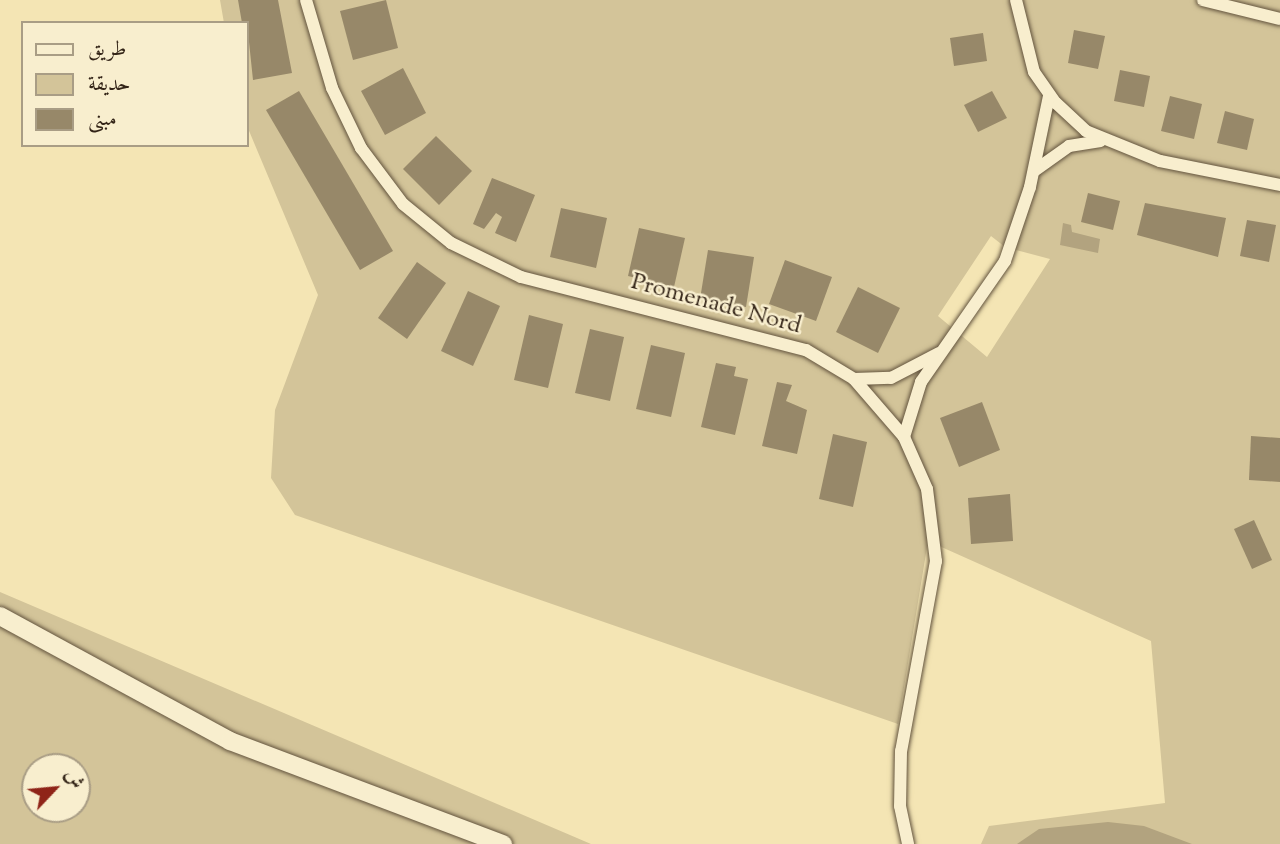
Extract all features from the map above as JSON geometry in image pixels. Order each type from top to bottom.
[{"type":"street","name":"Promenade Nord","points":[[306,0],[332,88],[361,148],[404,204],[450,243],[530,279],[789,344],[853,379],[904,437],[927,489],[936,561],[901,751],[900,806],[908,844]]},
{"type":"street","points":[[1016,0],[1027,54],[1049,96],[1077,124],[1106,142],[1180,166],[1280,185]]},
{"type":"street","points":[[1203,0],[1280,19]]},
{"type":"street","points":[[904,437],[917,391],[1005,261],[1034,171],[1049,96]]},
{"type":"street","points":[[1034,171],[1077,143],[1106,142]]},
{"type":"street","points":[[853,379],[891,378],[946,349]]},
{"type":"street","points":[[0,616],[230,741],[503,844]]},
{"type":"green space","points":[[220,0],[1280,0],[1280,844],[981,844],[989,826],[1165,803],[1151,641],[928,541],[898,724],[295,515],[271,478],[275,410],[318,295],[248,128],[248,21],[224,21]],"holes":[[[991,236],[1005,247],[1050,259],[987,357],[938,316]]]},
{"type":"green space","points":[[0,592],[591,844],[0,844]]},
{"type":"shaded area","points":[[1063,223],[1071,225],[1072,232],[1100,239],[1098,253],[1060,245]]},
{"type":"shaded area","points":[[1108,822],[1144,826],[1192,844],[1017,844],[1039,829]]},
{"type":"building","points":[[238,0],[278,0],[292,73],[253,80],[248,21],[242,21]]},
{"type":"building","points":[[386,0],[398,48],[353,60],[340,11]]},
{"type":"building","points":[[1074,30],[1105,36],[1098,69],[1068,63]]},
{"type":"building","points":[[983,33],[987,61],[954,66],[950,38]]},
{"type":"building","points":[[403,68],[426,113],[385,135],[361,91]]},
{"type":"building","points":[[1120,70],[1150,76],[1144,107],[1114,101]]},
{"type":"building","points":[[299,91],[393,251],[360,270],[266,110]]},
{"type":"building","points":[[992,91],[1007,118],[978,132],[964,105]]},
{"type":"building","points":[[1170,96],[1202,104],[1194,139],[1161,131]]},
{"type":"building","points":[[1225,111],[1254,119],[1247,150],[1217,143]]},
{"type":"building","points":[[436,136],[472,171],[439,205],[403,169]]},
{"type":"building","points":[[492,178],[535,195],[516,242],[495,233],[502,217],[496,213],[484,229],[473,224]]},
{"type":"building","points":[[1088,193],[1120,201],[1113,230],[1081,222]]},
{"type":"building","points":[[1145,203],[1226,218],[1218,257],[1137,235]]},
{"type":"building","points":[[561,208],[607,218],[596,268],[550,257]]},
{"type":"building","points":[[1247,220],[1276,225],[1269,262],[1240,256]]},
{"type":"building","points":[[639,228],[685,238],[674,287],[628,276]]},
{"type":"building","points":[[708,250],[754,257],[746,307],[700,299]]},
{"type":"building","points":[[785,260],[832,277],[816,321],[769,304]]},
{"type":"building","points":[[417,262],[446,283],[407,339],[378,318]]},
{"type":"building","points":[[858,287],[900,308],[878,353],[836,332]]},
{"type":"building","points":[[468,291],[500,306],[473,366],[441,351]]},
{"type":"building","points":[[529,315],[563,324],[548,388],[514,380]]},
{"type":"building","points":[[590,329],[624,337],[610,401],[575,393]]},
{"type":"building","points":[[651,345],[685,353],[671,417],[636,409]]},
{"type":"building","points":[[716,363],[736,367],[734,376],[748,379],[735,435],[701,427]]},
{"type":"building","points":[[777,382],[792,385],[786,401],[807,410],[797,454],[762,446]]},
{"type":"building","points":[[982,402],[1000,450],[959,467],[940,418]]},
{"type":"building","points":[[833,434],[867,442],[853,507],[819,499]]},
{"type":"building","points":[[1251,436],[1280,438],[1280,482],[1249,480]]},
{"type":"building","points":[[1010,494],[1013,541],[971,544],[968,498]]},
{"type":"building","points":[[1254,520],[1272,560],[1252,569],[1234,529]]}]
